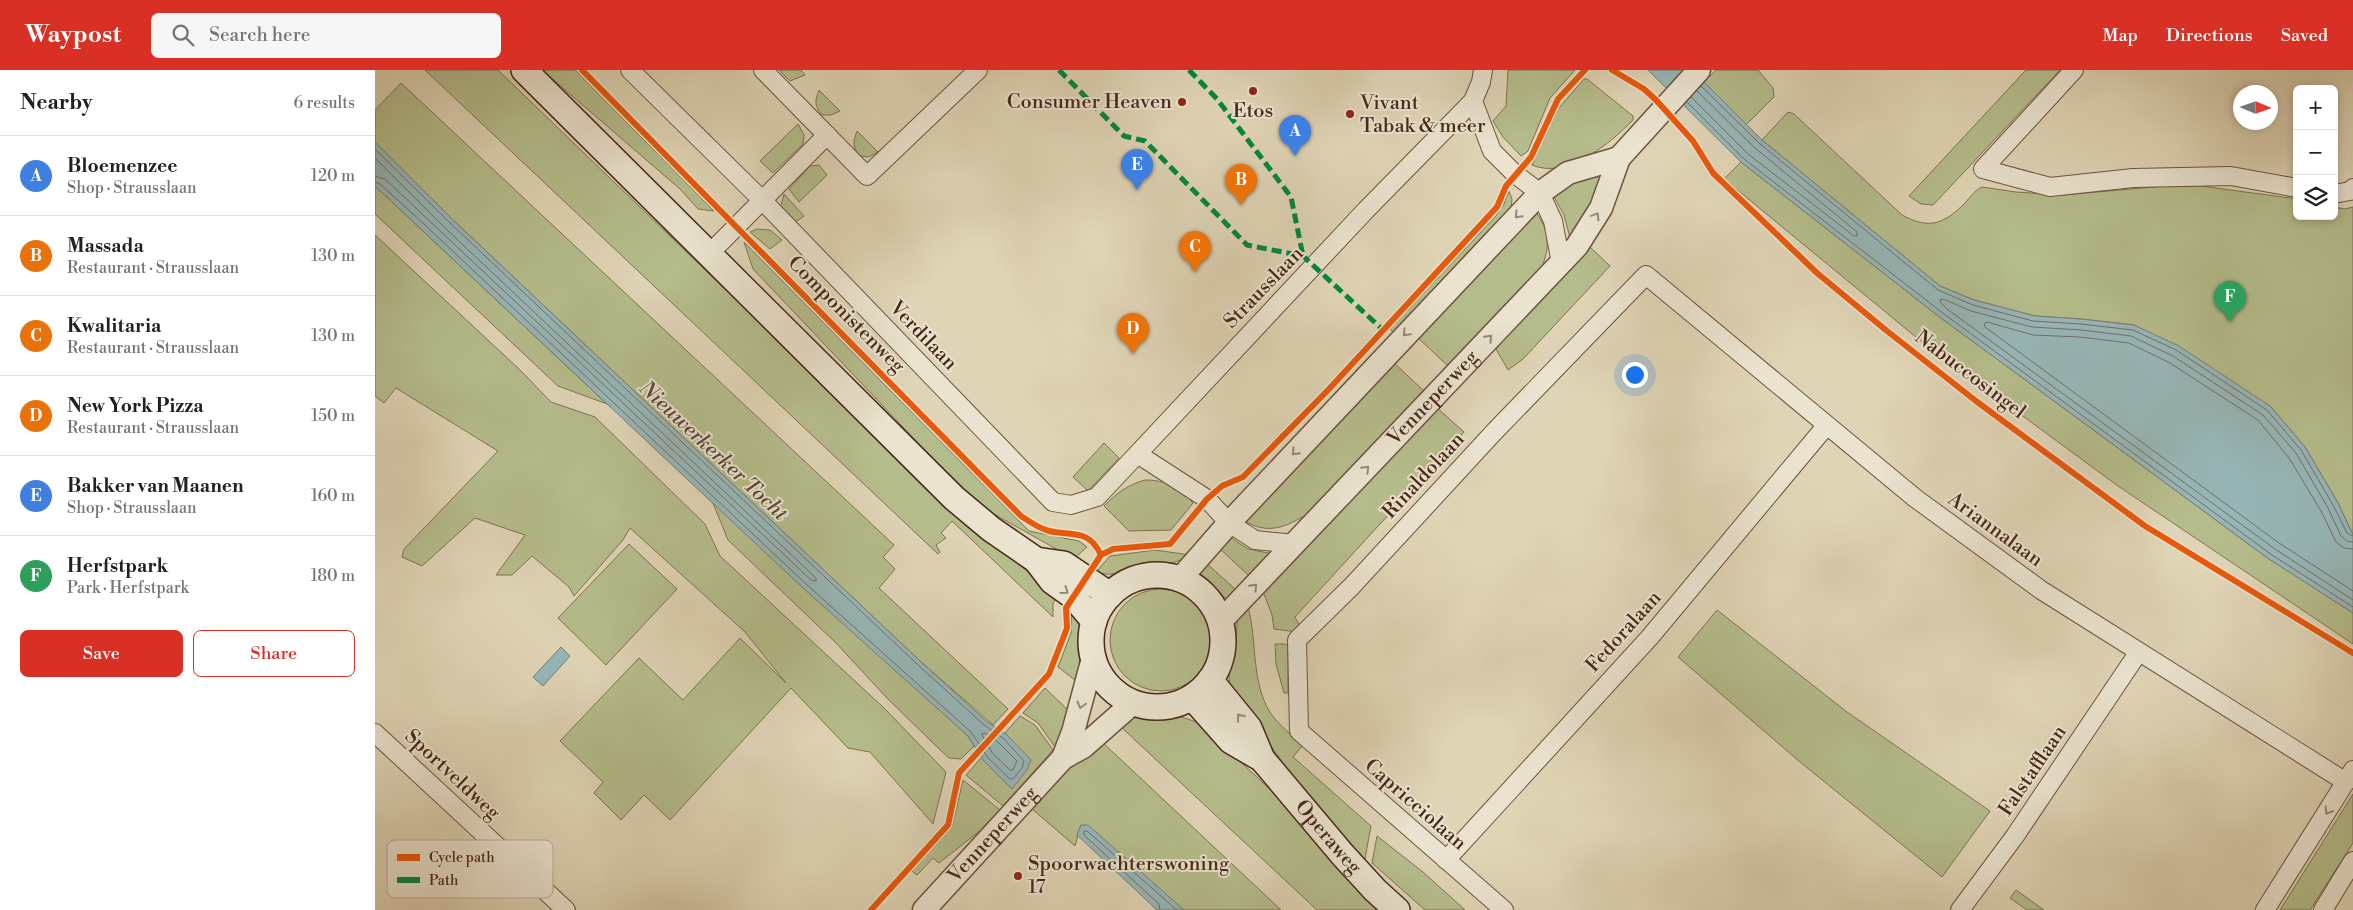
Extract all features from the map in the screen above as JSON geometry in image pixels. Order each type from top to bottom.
[{"type":"main road","points":[[525,70],[954,498],[991,528],[1036,560],[1052,581],[1073,596],[1094,621]]},
{"type":"main road","points":[[1036,560],[1064,564],[1110,595]]},
{"type":"main road","points":[[1142,576],[1167,576],[1180,579],[1198,589],[1211,604],[1220,622],[1223,637],[1218,667],[1210,680],[1192,697],[1163,707],[1133,703],[1122,697],[1104,680],[1093,658],[1091,646],[1094,621],[1110,595],[1131,580],[1142,576]]},
{"type":"main road","name":"Operaweg","points":[[1210,680],[1249,728],[1263,759],[1368,883],[1397,910]]},
{"type":"main road","name":"Operaweg","points":[[1192,697],[1231,741],[1263,759]]},
{"type":"street","name":"Verdilaan","points":[[630,70],[762,200],[1053,502]]},
{"type":"street","points":[[763,70],[867,176],[979,70]]},
{"type":"street","name":"Strausslaan","points":[[1053,502],[1071,505],[1097,497],[1139,455],[1248,336],[1473,101],[1481,82],[1483,70]]},
{"type":"street","name":"Venneperweg","points":[[1220,622],[1577,246],[1601,208],[1619,158],[1699,70]]},
{"type":"street","points":[[2074,70],[1983,169],[2050,188],[2133,178],[2231,176],[2293,187]]},
{"type":"street","points":[[1473,101],[1492,151],[1515,174],[1540,193],[1553,221],[1561,263]]},
{"type":"street","points":[[710,253],[827,135]]},
{"type":"street","name":"Venneperweg","points":[[1180,579],[1229,523],[1540,193],[1569,174],[1619,158]]},
{"type":"street","points":[[2338,193],[2350,191],[2353,188]]},
{"type":"street","name":"Ariannalaan","points":[[1646,275],[1915,498],[2041,590],[2138,653],[2349,776]]},
{"type":"street","name":"Rinaldolaan","points":[[1299,731],[1297,640],[1352,586],[1495,431],[1646,275]]},
{"type":"street","name":"Fedoralaan","points":[[1446,860],[1662,623],[1826,426]]},
{"type":"street","points":[[1139,455],[1207,499],[1229,523],[1255,540],[1295,544]]},
{"type":"street","name":"Falstafflaan","points":[[1961,910],[2015,836],[2138,653]]},
{"type":"street","name":"Venneperweg","points":[[1063,758],[1073,732],[1093,658]]},
{"type":"street","name":"Venneperweg","points":[[924,910],[1063,758],[1083,747],[1133,703]]},
{"type":"street","name":"Capricciolaan","points":[[1299,731],[1504,910]]},
{"type":"street","name":"Sportveldweg","points":[[375,733],[490,840]]},
{"type":"street","points":[[2265,910],[2349,776]]},
{"type":"street","points":[[2323,910],[2353,861]]},
{"type":"street","name":"Sportveldweg","points":[[552,898],[565,910]]},
{"type":"green space","points":[[425,70],[498,70],[758,321],[963,523],[1058,594],[1053,604],[1053,617],[952,521],[941,533],[946,538],[936,545],[940,552],[938,554]]},
{"type":"green space","points":[[542,70],[575,70],[714,211],[698,209],[680,189]]},
{"type":"green space","points":[[779,70],[801,70],[805,75],[790,81]]},
{"type":"green space","points":[[1508,70],[1575,70],[1550,98],[1528,151],[1521,156],[1503,137],[1493,121],[1506,106]]},
{"type":"green space","points":[[1716,70],[1758,70],[1773,88],[1774,97],[1746,125],[1704,82]]},
{"type":"green space","points":[[2026,70],[2060,70],[1933,205],[1921,204],[1909,196]]},
{"type":"green space","points":[[1584,79],[1587,79],[1633,116],[1633,120],[1613,139],[1587,157],[1559,168],[1545,168],[1532,165],[1558,109]]},
{"type":"green space","points":[[401,83],[894,545],[883,557],[895,569],[879,588],[1008,709],[993,725],[920,661],[452,219],[375,142],[375,110]]},
{"type":"green space","points":[[819,90],[840,111],[831,115],[822,115],[816,103]]},
{"type":"green space","points":[[1788,112],[1794,114],[1902,215],[1912,220],[1928,223],[1943,220],[1950,216],[1982,187],[2016,192],[2063,195],[2165,186],[2201,186],[2293,198],[2293,220],[2338,220],[2338,208],[2345,209],[2353,207],[2353,535],[2338,503],[2305,447],[2270,406],[2134,325],[2035,316],[1974,300],[1940,286],[1762,140]]},
{"type":"green space","points":[[798,124],[804,135],[803,144],[773,173],[760,161]]},
{"type":"green space","points":[[857,131],[878,152],[869,157],[860,156],[854,144]]},
{"type":"green space","points":[[1741,162],[1941,318],[2269,559],[2353,613],[2353,644],[2118,486],[1922,342],[1724,179]]},
{"type":"green space","points":[[819,165],[827,175],[799,202],[789,189],[810,166]]},
{"type":"green space","points":[[1597,173],[1601,179],[1595,194],[1584,217],[1570,238],[1564,215],[1553,195],[1573,182]]},
{"type":"green space","points":[[375,186],[607,404],[558,386],[375,214]]},
{"type":"green space","points":[[1509,191],[1512,199],[1511,210],[1397,336],[1390,329],[1495,217],[1504,204]]},
{"type":"green space","points":[[784,194],[804,216],[794,223],[780,209]]},
{"type":"green space","points":[[1534,210],[1543,224],[1547,239],[1546,254],[1540,270],[1449,367],[1416,336]]},
{"type":"green space","points":[[757,229],[770,230],[782,240],[770,249],[750,232]]},
{"type":"green space","points":[[375,235],[519,369],[551,402],[595,417],[705,524],[720,556],[884,708],[946,772],[933,824],[870,752],[848,748],[791,688],[670,820],[644,795],[621,820],[594,793],[603,782],[560,741],[639,658],[683,700],[740,638],[786,683],[745,632],[630,528],[623,540],[574,596],[569,587],[532,556],[512,575],[496,575],[525,535],[475,518],[422,566],[402,557],[404,549],[498,451],[396,388],[384,403],[375,396]]},
{"type":"green space","points":[[744,242],[1029,531],[1079,541],[1087,547],[1074,559],[985,509],[957,484],[753,269]]},
{"type":"green space","points":[[1590,247],[1610,266],[1523,359],[1508,370],[1496,349],[1515,325]]},
{"type":"green space","points":[[1392,361],[1425,392],[1307,514],[1291,523],[1276,528],[1260,527],[1243,520]]},
{"type":"green space","points":[[1435,406],[1464,432],[1295,617],[1301,629],[1297,632],[1274,629],[1272,615],[1261,586]]},
{"type":"green space","points":[[1104,443],[1119,458],[1088,491],[1073,477]]},
{"type":"green space","points":[[1145,480],[1166,483],[1183,493],[1193,503],[1171,530],[1129,531],[1104,506],[1123,490]]},
{"type":"green space","points":[[713,503],[968,736],[974,746],[961,759],[949,758],[887,698],[836,643],[728,540]]},
{"type":"green space","points":[[1228,536],[1248,549],[1273,554],[1248,575],[1218,547]]},
{"type":"green space","points":[[629,544],[677,589],[606,665],[558,618]]},
{"type":"green space","points":[[1155,550],[1190,555],[1173,563],[1145,566],[1121,573],[1103,574],[1096,572],[1110,556]]},
{"type":"green space","points":[[1205,562],[1235,589],[1226,599],[1211,583],[1196,572]]},
{"type":"green space","points":[[1161,589],[1180,593],[1197,604],[1208,621],[1212,640],[1208,659],[1197,676],[1180,687],[1161,691],[1142,687],[1125,676],[1114,659],[1110,640],[1114,621],[1125,604],[1142,593]]},
{"type":"green space","points":[[1248,607],[1258,680],[1267,707],[1275,719],[1303,745],[1293,757],[1371,826],[1364,864],[1301,788],[1230,689],[1229,673],[1235,653],[1238,619]]},
{"type":"green space","points":[[1072,609],[1084,626],[1085,632],[1076,681],[1058,667],[1071,633]]},
{"type":"green space","points":[[1717,610],[1847,712],[1990,811],[1942,877],[1800,762],[1678,657]]},
{"type":"green space","points":[[1275,644],[1285,644],[1288,646],[1288,693],[1284,693],[1276,664]]},
{"type":"green space","points":[[1045,688],[1070,712],[1055,747],[1038,723],[1023,713]]},
{"type":"green space","points":[[1145,715],[1182,717],[1199,723],[1275,794],[1380,910],[1317,910],[1120,726],[1132,718]]},
{"type":"green space","points":[[1020,716],[1035,725],[1053,750],[1003,806],[966,775],[982,757],[1013,788],[1007,735],[1005,733]]},
{"type":"green space","points":[[1101,741],[1281,910],[1184,910],[1081,825],[1075,846],[1031,808],[1054,782]]},
{"type":"green space","points":[[963,780],[1000,810],[981,830],[939,863],[933,858],[917,875],[912,871],[952,827]]},
{"type":"green space","points":[[2353,794],[2353,843],[2310,910],[2280,910]]},
{"type":"green space","points":[[1377,836],[1423,872],[1465,910],[1425,910],[1372,863]]},
{"type":"green space","points":[[2016,890],[2044,910],[2027,910],[2010,898]]},
{"type":"water","points":[[1648,70],[1688,70],[1704,82],[1762,140],[1940,286],[1974,300],[2035,316],[2134,325],[2179,346],[2270,406],[2305,447],[2338,503],[2353,535],[2353,613],[2269,559],[1941,318],[1741,162]]},
{"type":"water","points":[[375,142],[452,219],[920,661],[986,721],[1007,735],[1031,760],[1027,770],[1012,789],[984,761],[968,736],[803,588],[375,186]]},
{"type":"water","points":[[561,647],[570,656],[543,686],[533,677]]},
{"type":"water","points":[[1081,825],[1088,825],[1184,910],[1157,910],[1077,835]]},
{"type":"marked path","points":[[1059,70],[1124,136],[1145,141],[1247,245],[1303,256],[1382,329]]},
{"type":"marked path","points":[[1189,70],[1217,99],[1291,197],[1303,256]]},
{"type":"cycle path","name":"Componistenweg","points":[[582,70],[1021,516],[1045,530],[1086,537],[1101,555]]},
{"type":"cycle path","points":[[871,910],[948,825],[959,773],[1049,674],[1067,628],[1066,608],[1101,555],[1113,549],[1170,544],[1207,499],[1222,486],[1243,477],[1329,389],[1497,207],[1506,186],[1531,157],[1558,99],[1585,70]]},
{"type":"cycle path","name":"Nabuccosingel","points":[[1612,70],[1644,89],[1656,100],[1693,141],[1713,173],[1817,273],[1887,331],[1976,401],[2145,526],[2353,653]]},
{"type":"place","name":"Etos","points":[[1253,91]]},
{"type":"place","name":"Consumer Heaven","points":[[1182,102]]},
{"type":"place","name":"Vivant Tabak & meer","points":[[1350,114]]},
{"type":"place","name":"Bloemenzee","points":[[1295,156]]},
{"type":"place","name":"Bakker van Maanen","points":[[1137,190]]},
{"type":"place","name":"Massada","points":[[1241,205]]},
{"type":"place","name":"Kwalitaria","points":[[1195,272]]},
{"type":"place","name":"Herfstpark","points":[[2230,322]]},
{"type":"place","name":"New York Pizza","points":[[1133,354]]},
{"type":"place","name":"Spoorwachterswoning 17","points":[[1018,876]]},
{"type":"water label","name":"Nieuwerkerker Tocht","points":[[713,451]]}]
